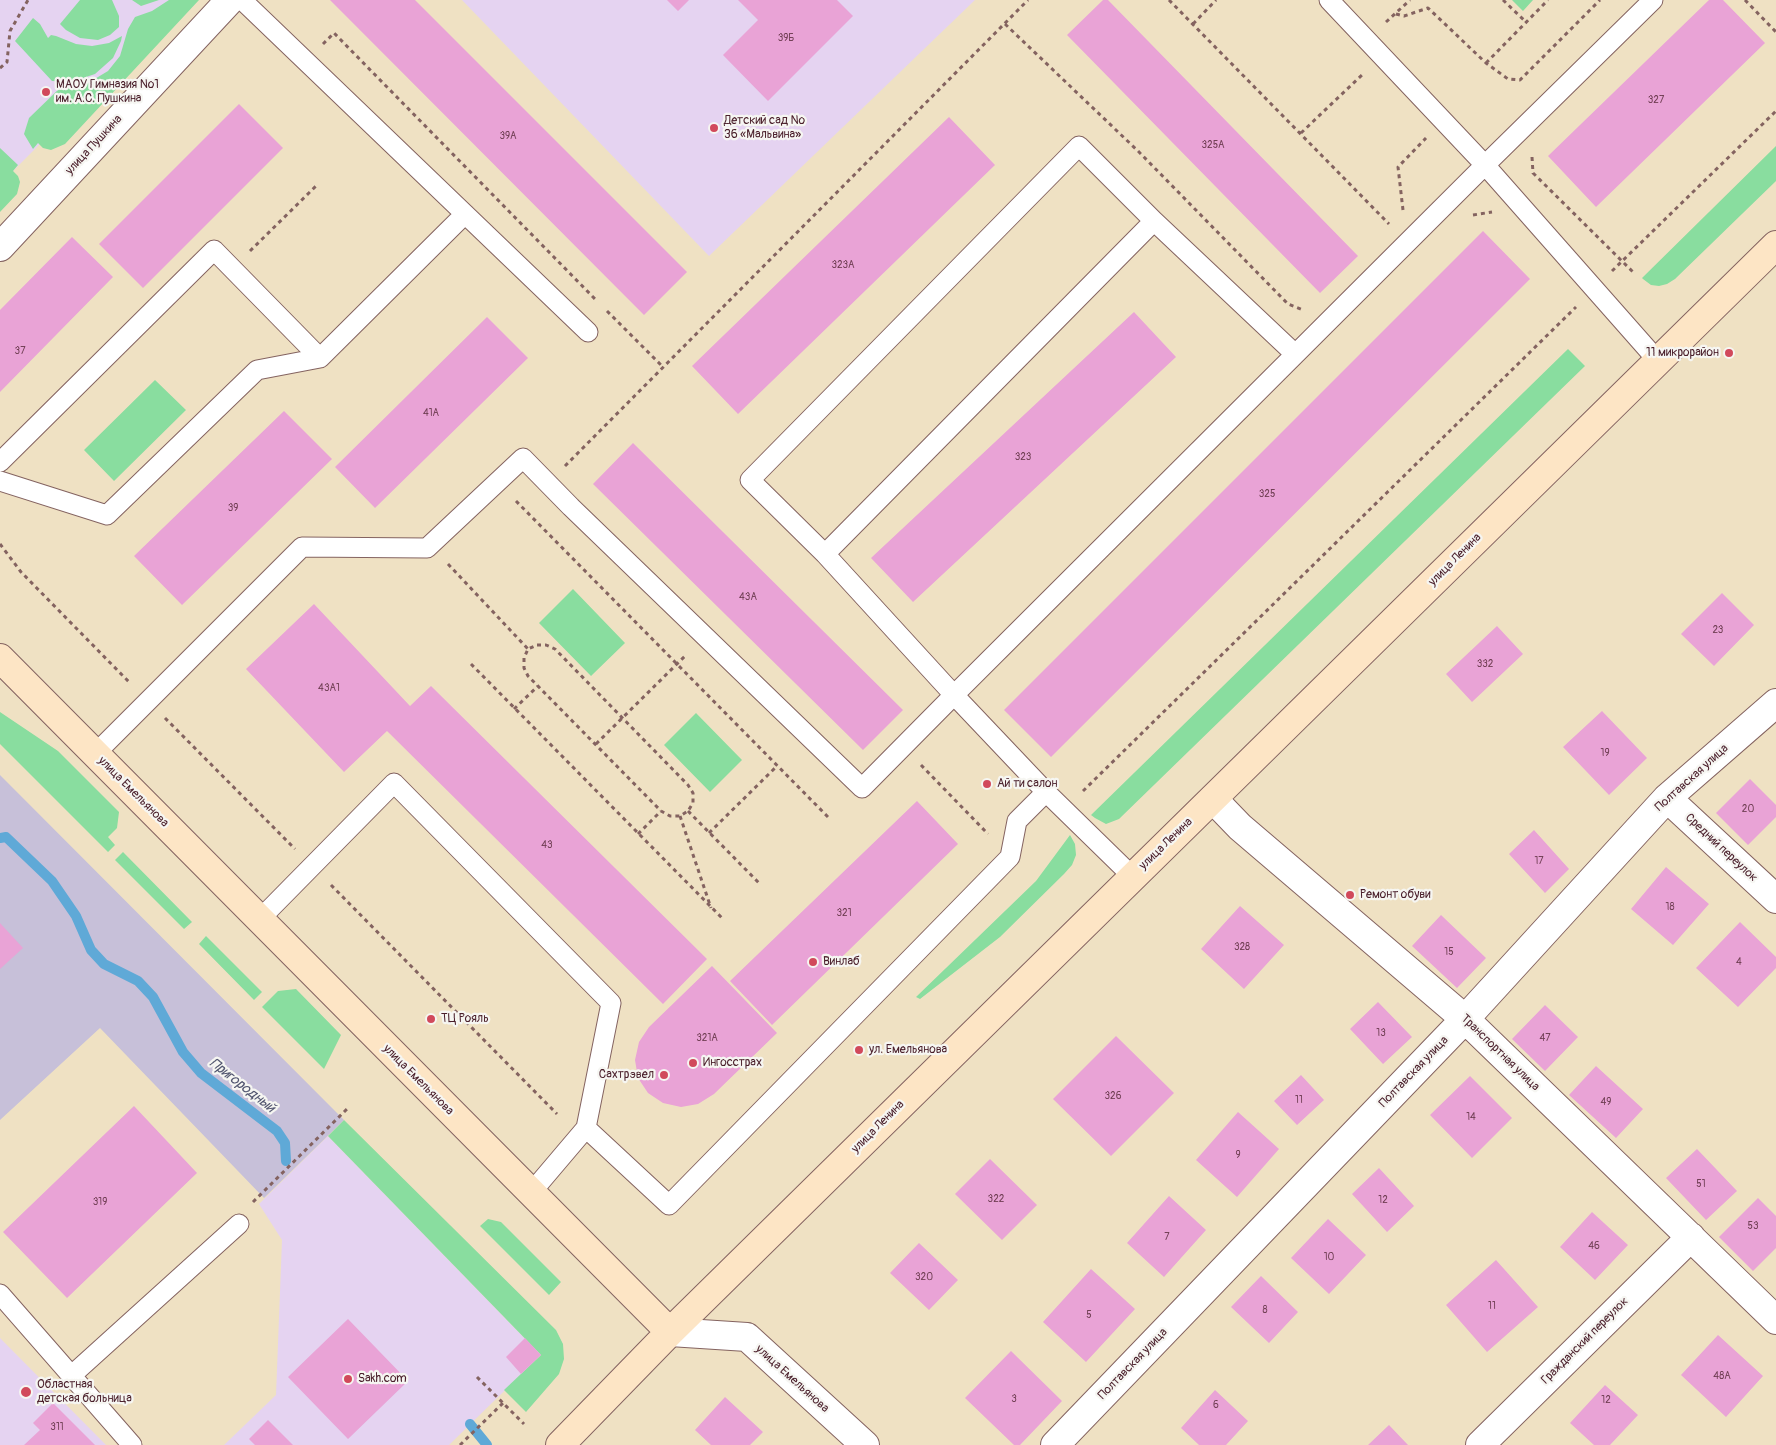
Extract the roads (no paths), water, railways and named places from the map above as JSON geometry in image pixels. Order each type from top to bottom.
[{"type":"main road","name":"улица Ленина","points":[[560,1445],[670,1332],[1132,876],[1213,799],[1776,245]]},
{"type":"main road","name":"улица Емельянова","points":[[0,658],[530,1194],[670,1332]]},
{"type":"street","name":"улица Пушкина","points":[[0,247],[230,0]]},
{"type":"street","name":"Полтавская улица","points":[[1055,1445],[1465,1019],[1667,798],[1776,703]]},
{"type":"street","name":"Средний переулок","points":[[1667,798],[1776,899]]},
{"type":"street","name":"Транспортная улица","points":[[1213,799],[1240,827],[1465,1019],[1776,1320]]},
{"type":"street","name":"Гражданский переулок","points":[[1480,1445],[1691,1237]]},
{"type":"street","name":"улица Емельянова","points":[[670,1332],[746,1337],[865,1445]]},
{"type":"lane","points":[[242,0],[588,332]]},
{"type":"lane","points":[[1329,0],[1484,165],[1658,361]]},
{"type":"lane","points":[[95,754],[302,547],[427,548],[523,458],[862,788],[1484,165],[1653,0]]},
{"type":"lane","points":[[1132,876],[1046,792],[825,554],[750,480],[1079,146],[1154,222],[1295,354]]},
{"type":"lane","points":[[0,481],[107,515],[257,370],[320,358],[466,214]]},
{"type":"lane","points":[[825,554],[1154,222]]},
{"type":"lane","points":[[0,462],[214,250],[320,358]]},
{"type":"lane","points":[[259,920],[394,783],[611,1002],[586,1128],[530,1194]]},
{"type":"lane","points":[[586,1128],[669,1205],[1010,857],[1017,821],[1046,792]]},
{"type":"lane","points":[[72,1375],[239,1224]]},
{"type":"lane","points":[[0,1294],[132,1445]]},
{"type":"waterway","name":"Пригородный","points":[[0,838],[6,837],[52,881],[76,916],[91,950],[104,964],[138,981],[153,997],[183,1052],[201,1073],[277,1131],[285,1143],[286,1161]]},
{"type":"waterway","name":"Пригородный","points":[[470,1424],[487,1445]]},
{"type":"place","name":"МАОУ Гимназия №1 им. А.С. Пушкина","points":[[46,92]]},
{"type":"place","name":"Детский сад № 36 «Мальвина»","points":[[714,128]]},
{"type":"place","name":"11 микрорайон","points":[[1729,353]]},
{"type":"place","name":"Ай ти салон","points":[[987,784]]},
{"type":"place","name":"Ремонт обуви","points":[[1350,895]]},
{"type":"place","name":"Винлаб","points":[[813,962]]},
{"type":"place","name":"ТЦ Рояль","points":[[431,1019]]},
{"type":"place","name":"ул. Емельянова","points":[[859,1050]]},
{"type":"place","name":"Ингосстрах","points":[[693,1063]]},
{"type":"place","name":"Сахтрэвел","points":[[664,1075]]},
{"type":"place","name":"Sakh.com","points":[[348,1379]]},
{"type":"place","name":"Областная детская больница","points":[[26,1392]]}]
